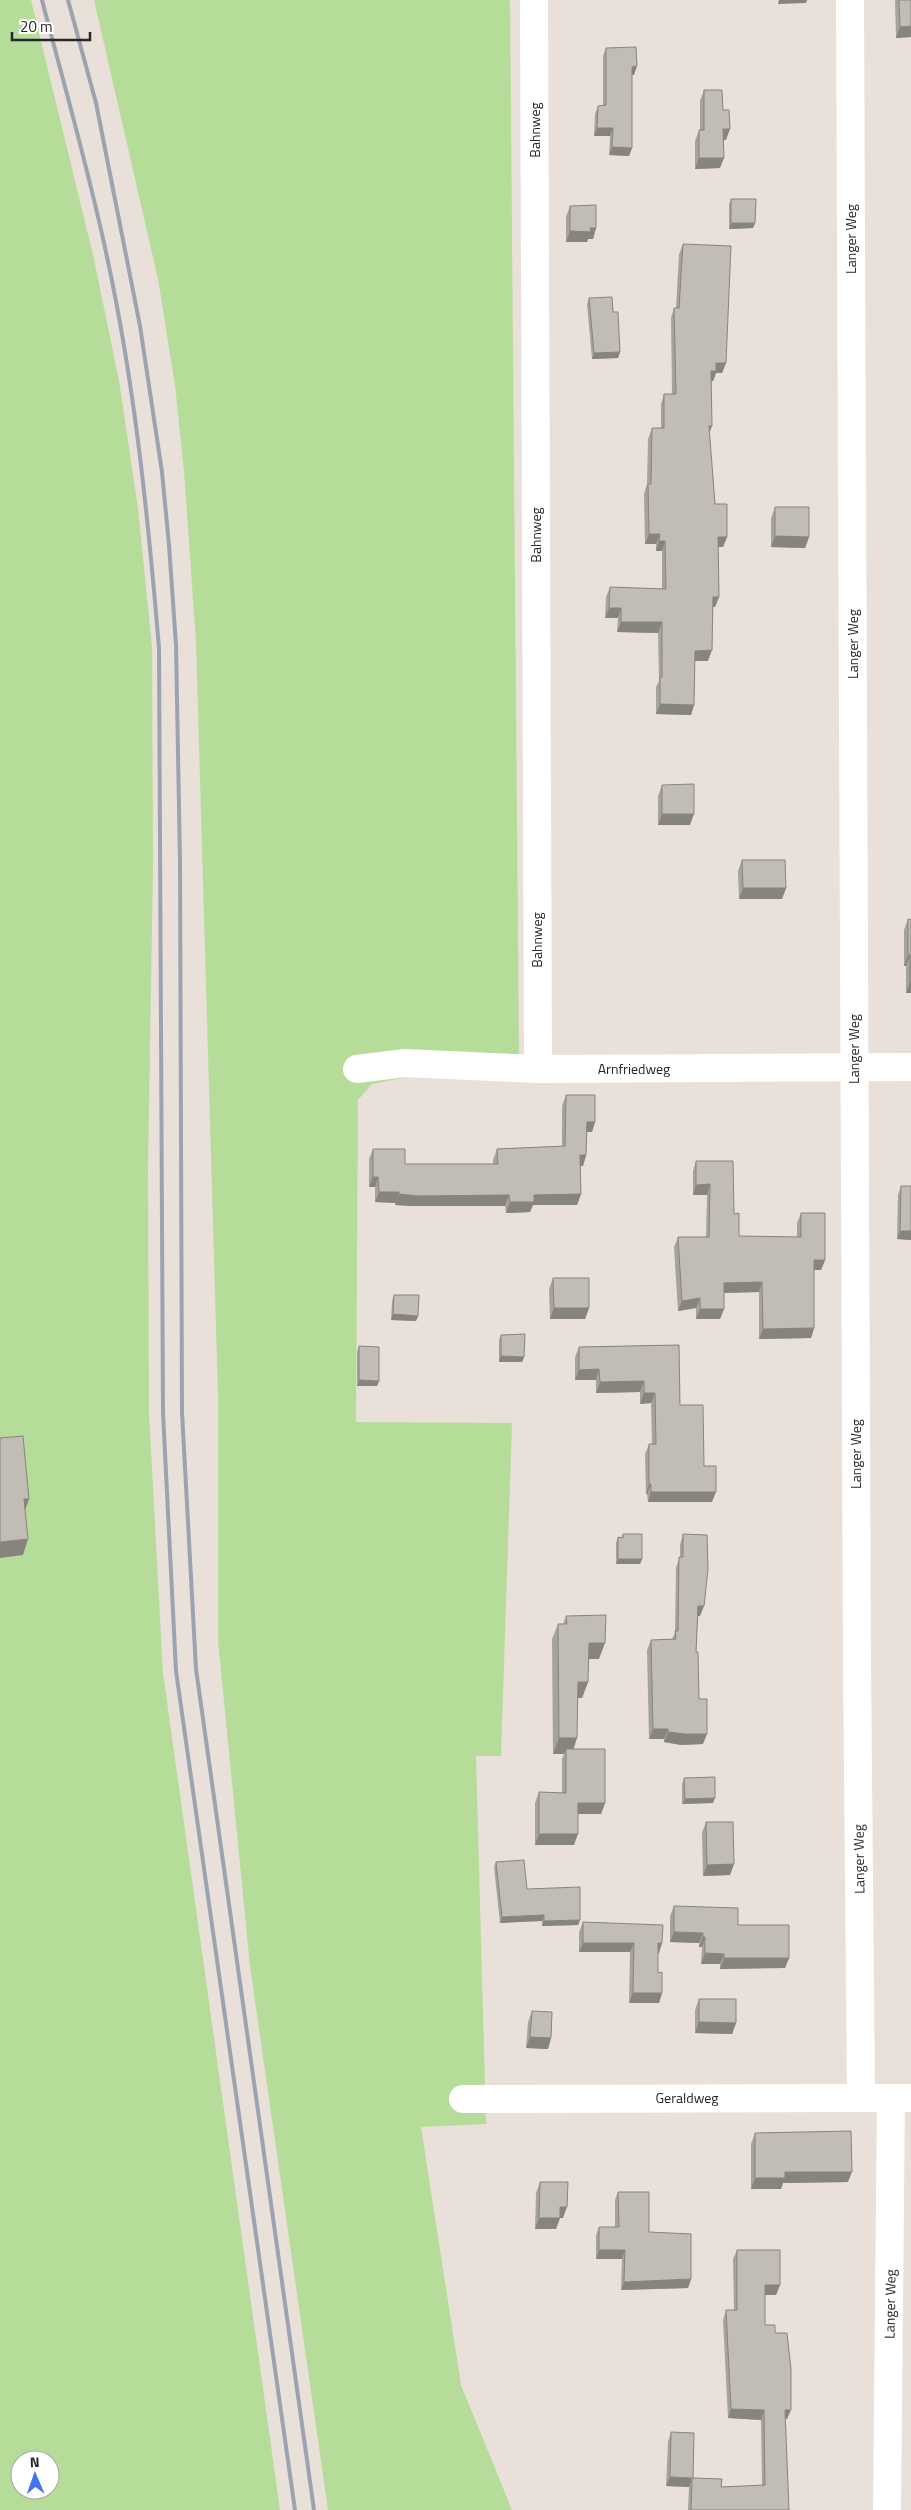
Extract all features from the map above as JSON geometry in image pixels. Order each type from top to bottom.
[{"type":"street","name":"Bahnweg","points":[[534,0],[538,1069]]},
{"type":"street","name":"Langer Weg","points":[[850,0],[854,1068],[861,2098]]},
{"type":"street","name":"Arnfriedweg","points":[[357,1069],[405,1063],[538,1069],[911,1068]]},
{"type":"street","name":"Langer Weg","points":[[888,2510],[901,2098]]},
{"type":"street","name":"Geraldweg","points":[[464,2099],[901,2098]]},
{"type":"green space","points":[[0,0],[31,0],[94,259],[119,381],[138,508],[152,647],[153,863],[148,1169],[149,1413],[163,1673],[280,2510],[0,2510]]},
{"type":"green space","points":[[94,0],[510,0],[519,1055],[372,1084],[358,1100],[356,1422],[512,1423],[501,1756],[476,1756],[486,2124],[421,2127],[461,2385],[512,2510],[328,2510],[250,1966],[218,1640],[218,1396],[196,642],[184,471],[175,385],[158,279]]},
{"type":"building","points":[[899,0],[911,0],[911,26],[900,27]]},
{"type":"building","points":[[636,47],[637,66],[632,67],[632,148],[612,147],[613,128],[597,128],[598,106],[606,105],[606,48]]},
{"type":"building","points":[[704,90],[722,90],[723,110],[729,110],[730,129],[723,129],[724,158],[699,158],[699,130],[704,130]]},
{"type":"building","points":[[731,199],[756,199],[755,223],[731,223]]},
{"type":"building","points":[[596,205],[596,228],[590,228],[591,232],[570,231],[570,206]]},
{"type":"building","points":[[683,244],[731,246],[726,363],[716,363],[716,371],[711,371],[712,426],[709,426],[715,504],[727,504],[727,537],[718,537],[719,597],[713,597],[712,650],[695,651],[694,705],[660,704],[662,622],[621,622],[621,608],[609,608],[610,587],[666,589],[665,541],[659,541],[660,534],[649,534],[648,484],[651,484],[652,428],[664,428],[664,394],[676,394],[674,308],[679,308]]},
{"type":"building","points":[[612,297],[613,312],[618,312],[620,352],[594,353],[589,298]]},
{"type":"building","points":[[775,507],[809,507],[809,537],[775,536]]},
{"type":"building","points":[[694,784],[694,814],[662,814],[662,785]]},
{"type":"building","points":[[742,860],[785,860],[786,888],[743,888]]},
{"type":"building","points":[[908,919],[911,920],[911,982],[910,955],[908,955]]},
{"type":"building","points":[[566,1095],[595,1095],[595,1122],[587,1122],[586,1155],[580,1155],[581,1194],[534,1195],[534,1202],[510,1202],[509,1195],[418,1196],[399,1194],[399,1192],[379,1192],[378,1177],[373,1177],[373,1149],[405,1149],[405,1164],[498,1164],[497,1149],[565,1146]]},
{"type":"building","points":[[696,1161],[733,1161],[734,1214],[739,1213],[739,1236],[801,1237],[801,1213],[825,1213],[825,1260],[814,1260],[814,1328],[763,1329],[762,1282],[724,1283],[724,1309],[700,1309],[700,1298],[682,1301],[678,1237],[709,1237],[710,1184],[696,1185]]},
{"type":"building","points":[[901,1186],[911,1186],[911,1231],[900,1231]]},
{"type":"building","points":[[553,1278],[589,1278],[589,1308],[554,1308]]},
{"type":"building","points":[[394,1295],[419,1295],[418,1316],[393,1314]]},
{"type":"building","points":[[525,1334],[524,1357],[501,1356],[501,1335]]},
{"type":"building","points":[[679,1345],[680,1405],[703,1405],[704,1466],[716,1466],[716,1492],[651,1492],[651,1484],[649,1484],[649,1444],[656,1444],[655,1393],[644,1393],[644,1381],[600,1382],[599,1369],[579,1370],[579,1347]]},
{"type":"building","points":[[359,1346],[379,1347],[379,1381],[359,1380]]},
{"type":"building","points":[[23,1436],[29,1499],[24,1499],[28,1539],[0,1542],[0,1438]]},
{"type":"building","points":[[623,1534],[642,1534],[642,1559],[618,1559],[618,1537],[623,1538]]},
{"type":"building","points":[[683,1534],[707,1535],[708,1569],[704,1606],[698,1606],[696,1652],[698,1652],[699,1699],[707,1699],[707,1734],[685,1734],[668,1732],[668,1729],[653,1729],[651,1640],[676,1639],[675,1631],[678,1631],[679,1557],[683,1557]]},
{"type":"building","points":[[606,1615],[605,1643],[589,1643],[588,1682],[578,1682],[577,1738],[559,1738],[558,1624],[567,1624],[566,1616]]},
{"type":"building","points":[[566,1749],[605,1749],[605,1803],[578,1803],[578,1834],[539,1834],[539,1792],[566,1793]]},
{"type":"building","points":[[715,1777],[715,1798],[685,1799],[684,1778]]},
{"type":"building","points":[[706,1822],[733,1822],[734,1864],[707,1865]]},
{"type":"building","points":[[524,1860],[527,1889],[580,1887],[580,1920],[544,1921],[544,1915],[502,1917],[496,1862]]},
{"type":"building","points":[[674,1906],[738,1908],[738,1925],[789,1925],[789,1958],[724,1958],[724,1954],[705,1953],[705,1937],[703,1937],[703,1933],[674,1932]]},
{"type":"building","points":[[583,1922],[663,1925],[662,1943],[658,1943],[658,1973],[662,1972],[662,1993],[633,1993],[634,1943],[583,1943]]},
{"type":"building","points":[[699,1999],[736,1999],[736,2023],[699,2022]]},
{"type":"building","points":[[532,2011],[552,2012],[551,2038],[530,2037]]},
{"type":"building","points":[[851,2131],[852,2172],[785,2172],[785,2178],[755,2178],[755,2133]]},
{"type":"building","points":[[540,2182],[568,2182],[567,2207],[560,2207],[560,2218],[539,2218]]},
{"type":"building","points":[[618,2192],[649,2192],[649,2232],[691,2234],[691,2279],[624,2282],[625,2250],[599,2250],[599,2227],[619,2227]]},
{"type":"building","points":[[737,2250],[780,2250],[780,2285],[765,2285],[765,2325],[775,2325],[775,2333],[787,2333],[791,2369],[791,2410],[785,2410],[789,2510],[691,2510],[692,2478],[670,2477],[671,2432],[694,2433],[693,2478],[722,2479],[721,2487],[765,2485],[764,2410],[731,2409],[726,2310],[737,2310]]},
{"type":"railway","points":[[42,0],[92,193],[117,305],[133,403],[150,550],[159,648],[163,1413],[176,1671],[295,2510]]},
{"type":"railway","points":[[68,0],[96,103],[140,326],[162,472],[176,645],[180,861],[182,1412],[196,1669],[314,2510]]}]
